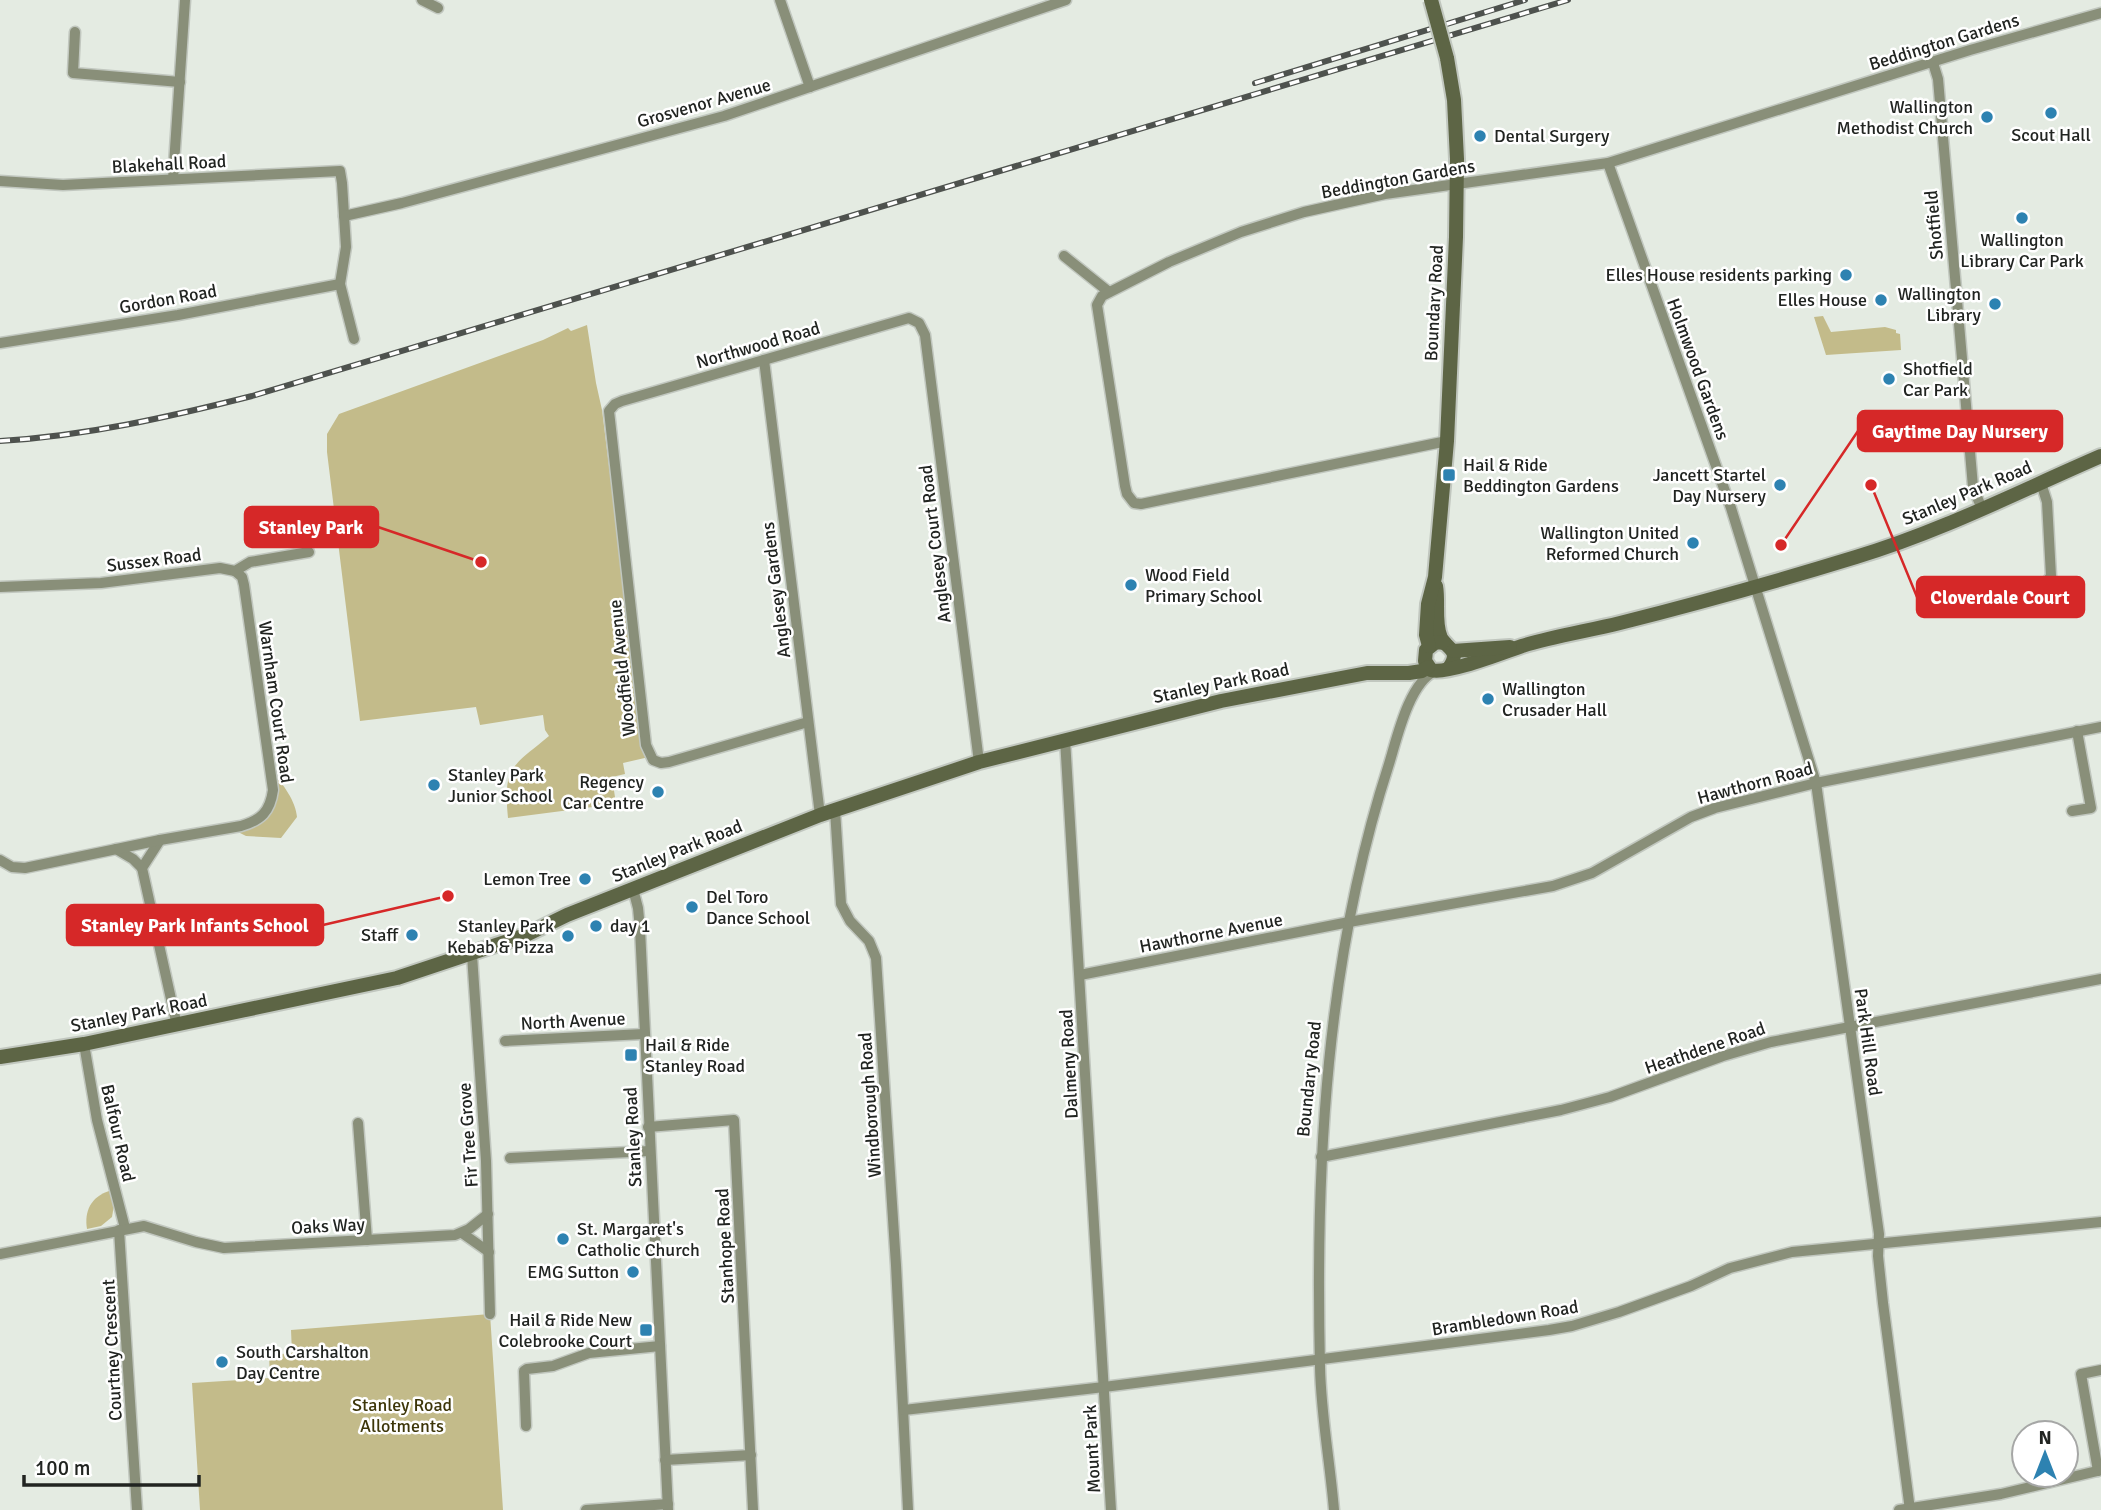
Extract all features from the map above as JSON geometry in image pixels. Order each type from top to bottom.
[{"type":"main road","name":"Boundary Road","points":[[1431,0],[1447,58],[1454,100],[1457,183],[1447,441],[1435,578],[1428,604],[1426,628],[1433,661]]},
{"type":"main road","name":"Stanley Park Road","points":[[0,1057],[177,1026],[397,978],[526,935],[567,915],[820,815],[979,762],[1230,699],[1367,673],[1380,667],[1491,658],[1522,646],[1632,620],[1857,557],[1982,509],[2101,457]]},
{"type":"main road","name":"Boundary Road","points":[[1435,578],[1439,600],[1437,626],[1449,647]]},
{"type":"main road","name":"Stanley Park Road","points":[[1433,661],[1436,642],[1449,647],[1522,646]]},
{"type":"main road","points":[[1433,661],[1453,663],[1449,647]]},
{"type":"street","points":[[173,179],[185,0]]},
{"type":"street","points":[[423,0],[439,8]]},
{"type":"street","points":[[780,0],[810,88]]},
{"type":"street","name":"Grosvenor Avenue","points":[[344,216],[402,203],[724,116],[1066,0]]},
{"type":"street","name":"Beddington Gardens","points":[[1109,292],[1169,262],[1277,220],[1357,198],[1608,163],[2101,13]]},
{"type":"street","points":[[75,32],[73,73],[180,82]]},
{"type":"street","name":"Shotfield","points":[[1933,63],[1938,79],[1973,487],[1982,509]]},
{"type":"street","name":"Holmwood Gardens","points":[[1608,163],[1757,586]]},
{"type":"street","name":"Blakehall Road","points":[[0,181],[63,185],[340,171],[344,216]]},
{"type":"street","points":[[344,216],[345,247],[340,284],[354,339]]},
{"type":"street","points":[[1064,256],[1109,292],[1098,300],[1097,311],[1125,486],[1134,503],[1141,505],[1447,441]]},
{"type":"street","name":"Gordon Road","points":[[0,343],[178,315],[340,284]]},
{"type":"street","name":"Northwood Road","points":[[609,411],[622,401],[903,318],[914,319],[919,323]]},
{"type":"street","name":"Anglesey Court Road","points":[[919,323],[925,335],[979,762]]},
{"type":"street","name":"Anglesey Gardens","points":[[764,360],[820,815]]},
{"type":"street","name":"Woodfield Avenue","points":[[609,411],[646,745],[653,760],[662,764],[808,722]]},
{"type":"street","points":[[2030,594],[2044,585],[2051,576],[2047,502],[2041,483]]},
{"type":"street","name":"Sussex Road","points":[[0,587],[101,583],[220,568],[235,571],[250,562],[309,552]]},
{"type":"street","name":"Warnham Court Road","points":[[0,860],[12,867],[25,868],[226,829],[253,822],[261,817],[271,803],[272,790],[244,585],[235,571]]},
{"type":"street","name":"Park Hill Road","points":[[1757,586],[1816,783],[1879,1234],[1882,1295],[1906,1509]]},
{"type":"street","name":"Boundary Road","points":[[1334,1510],[1323,1416],[1320,1359],[1321,1157],[1340,972],[1373,811],[1412,698],[1433,661]]},
{"type":"street","name":"Hawthorn Road","points":[[1349,922],[1514,894],[1573,881],[1691,817],[1715,808],[1816,783],[2101,727]]},
{"type":"street","points":[[2072,811],[2091,808],[2077,731]]},
{"type":"street","name":"Dalmeny Road","points":[[1065,739],[1104,1387]]},
{"type":"street","name":"Windborough Road","points":[[835,810],[841,904],[850,921],[869,941],[876,958],[908,1510]]},
{"type":"street","points":[[142,868],[160,840]]},
{"type":"street","points":[[117,849],[142,868],[177,1026]]},
{"type":"street","name":"Stanley Road","points":[[633,890],[639,918],[668,1507]]},
{"type":"street","name":"Hawthorne Avenue","points":[[1080,975],[1349,922]]},
{"type":"street","name":"Fir Tree Grove","points":[[472,955],[488,1214],[490,1314]]},
{"type":"street","name":"Heathdene Road","points":[[1321,1157],[1561,1110],[1610,1097],[1723,1055],[1806,1034],[2101,979]]},
{"type":"street","name":"North Avenue","points":[[505,1041],[644,1034]]},
{"type":"street","name":"Balfour Road","points":[[84,1044],[97,1120],[122,1229]]},
{"type":"street","name":"Stanhope Road","points":[[648,1127],[734,1120],[753,1510]]},
{"type":"street","points":[[358,1123],[367,1240]]},
{"type":"street","points":[[510,1158],[650,1151]]},
{"type":"street","points":[[488,1214],[462,1233],[489,1252]]},
{"type":"street","name":"Brambledown Road","points":[[904,1410],[1104,1387],[1572,1326],[1657,1299],[1752,1261],[1792,1252],[2101,1222]]},
{"type":"street","name":"Oaks Way","points":[[0,1254],[122,1229],[151,1227],[224,1248],[462,1233]]},
{"type":"street","name":"Courtney Crescent","points":[[122,1229],[137,1510]]},
{"type":"street","points":[[526,1426],[524,1371],[527,1369],[553,1366],[589,1353],[660,1346]]},
{"type":"street","points":[[1906,1509],[2001,1494],[2099,1471],[2081,1374],[2101,1370]]},
{"type":"street","name":"Mount Park","points":[[1104,1387],[1111,1510]]},
{"type":"street","points":[[665,1460],[751,1455]]},
{"type":"street","points":[[586,1510],[598,1507],[668,1507]]},
{"type":"green space","points":[[1823,316],[1831,332],[1885,327],[1896,330],[1896,333],[1900,334],[1901,350],[1826,355],[1814,317]]},
{"type":"green space","points":[[587,325],[602,410],[649,757],[623,763],[625,774],[612,777],[616,804],[508,818],[507,788],[513,769],[549,736],[545,730],[543,715],[480,725],[476,707],[360,721],[327,434],[339,414],[543,340],[568,328],[571,331]]},
{"type":"green space","points":[[272,773],[288,793],[297,817],[281,838],[246,836],[234,830],[265,817]]},
{"type":"green space","points":[[109,1191],[114,1205],[112,1217],[101,1226],[87,1229],[90,1205]]},
{"type":"green space","name":"Stanley Road Allotments","points":[[490,1314],[503,1510],[200,1510],[192,1383],[270,1378],[269,1355],[292,1353],[291,1330]]},
{"type":"railway","points":[[1255,83],[1525,0]]},
{"type":"railway","points":[[0,441],[64,435],[127,424],[252,396],[1568,0]]},
{"type":"place","name":"Scout Hall","points":[[2051,113]]},
{"type":"place","name":"Wallington Methodist Church","points":[[1987,117]]},
{"type":"place","name":"Dental Surgery","points":[[1480,136]]},
{"type":"place","name":"Wallington Library Car Park","points":[[2022,218]]},
{"type":"place","name":"Elles House residents parking","points":[[1846,275]]},
{"type":"place","name":"Elles House","points":[[1881,300]]},
{"type":"place","name":"Wallington Library","points":[[1995,304]]},
{"type":"place","name":"Shotfield Car Park","points":[[1889,379]]},
{"type":"place","name":"Hail & Ride Beddington Gardens","points":[[1449,475]]},
{"type":"place","name":"Jancett Startel Day Nursery","points":[[1780,485]]},
{"type":"place","name":"Cloverdale Court","points":[[1871,485]]},
{"type":"place","name":"Wallington United Reformed Church","points":[[1693,543]]},
{"type":"place","name":"Gaytime Day Nursery","points":[[1781,545]]},
{"type":"place","name":"Stanley Park","points":[[481,562]]},
{"type":"place","name":"Wood Field Primary School","points":[[1131,585]]},
{"type":"place","name":"Wallington Crusader Hall","points":[[1488,699]]},
{"type":"place","name":"Stanley Park Junior School","points":[[434,785]]},
{"type":"place","name":"Regency Car Centre","points":[[658,792]]},
{"type":"place","name":"Lemon Tree","points":[[585,879]]},
{"type":"place","name":"Stanley Park Infants School","points":[[448,896]]},
{"type":"place","name":"Del Toro Dance School","points":[[692,907]]},
{"type":"place","name":"day 1","points":[[596,926]]},
{"type":"place","name":"Staff","points":[[412,935]]},
{"type":"place","name":"Stanley Park Kebab & Pizza","points":[[568,936]]},
{"type":"place","name":"Hail & Ride Stanley Road","points":[[631,1055]]},
{"type":"place","name":"St. Margaret's Catholic Church","points":[[563,1239]]},
{"type":"place","name":"EMG Sutton","points":[[633,1272]]},
{"type":"place","name":"Hail & Ride New Colebrooke Court","points":[[646,1330]]},
{"type":"place","name":"South Carshalton Day Centre","points":[[222,1362]]}]
